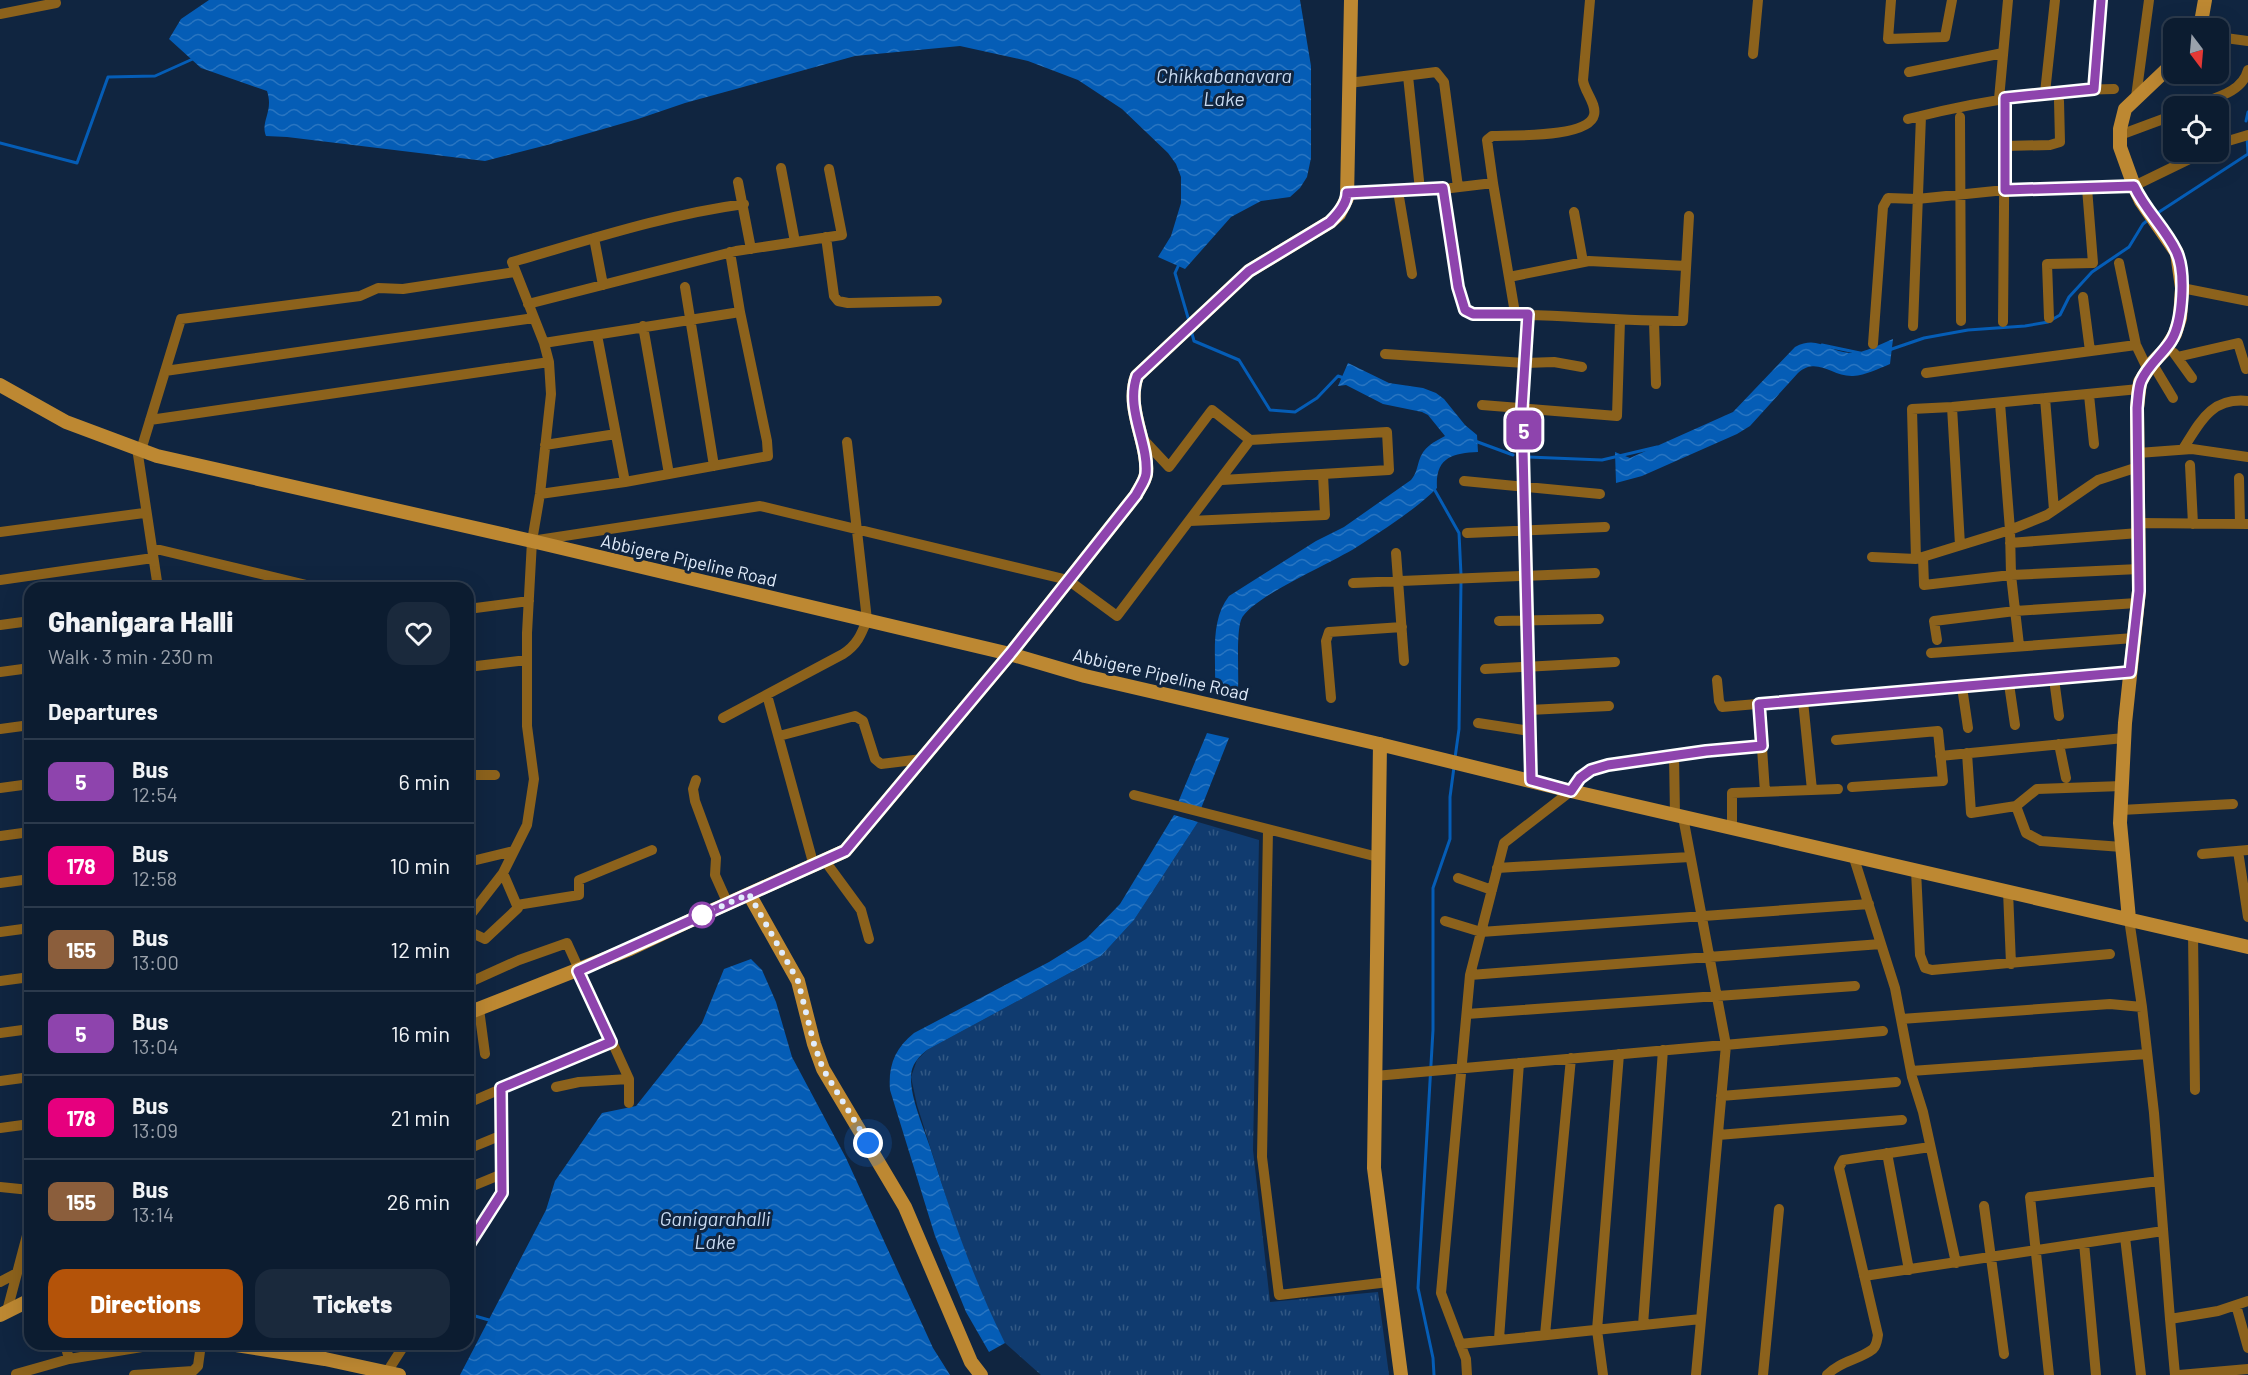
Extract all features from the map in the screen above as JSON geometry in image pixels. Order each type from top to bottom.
[{"type":"street","points":[[6,0],[4,13],[56,3],[55,0]]},
{"type":"street","points":[[474,1011],[578,971],[845,851],[1010,654],[1136,495],[1146,475],[1134,403],[1135,382],[1142,371],[1249,271],[1330,222],[1339,214],[1347,198],[1351,0]]},
{"type":"street","points":[[1515,313],[1488,140],[1492,136],[1533,135],[1573,130],[1590,123],[1594,115],[1594,107],[1583,80],[1590,0]]},
{"type":"street","points":[[1753,54],[1758,0]]},
{"type":"street","points":[[1891,0],[1888,39],[1944,37],[1952,0]]},
{"type":"street","points":[[2003,322],[2005,146],[2002,98],[2008,0]]},
{"type":"street","points":[[2045,93],[2055,0]]},
{"type":"street","points":[[2094,89],[2101,0]]},
{"type":"street","points":[[2136,97],[2149,0]]},
{"type":"street","points":[[2202,18],[2205,0]]},
{"type":"street","points":[[2229,38],[2248,41]]},
{"type":"street","points":[[1909,72],[2003,53]]},
{"type":"street","points":[[2218,96],[2235,89],[2245,81],[2248,70]]},
{"type":"street","points":[[1349,83],[1436,72],[1444,82],[1458,187]]},
{"type":"street","points":[[2163,74],[2125,109],[2120,135],[2120,147],[2134,186],[2177,253],[2182,288],[2180,318],[2175,334],[2140,382],[2139,389],[2137,408],[2138,603],[2124,738],[2122,847],[2147,1054],[2177,1375],[2248,1369]]},
{"type":"street","points":[[1408,76],[1420,190]]},
{"type":"street","points":[[1908,119],[2002,98],[2114,88]]},
{"type":"street","points":[[2005,146],[2060,142],[2059,101]]},
{"type":"street","points":[[1913,326],[1920,116]]},
{"type":"street","points":[[1960,117],[1961,321]]},
{"type":"street","points":[[2120,135],[2163,119]]},
{"type":"street","points":[[2229,141],[2248,135]]},
{"type":"street","points":[[1873,344],[1884,202],[1888,198],[1917,199],[2005,190],[2134,186],[2183,162]]},
{"type":"street","points":[[781,168],[795,242]]},
{"type":"street","points":[[528,304],[730,252],[842,235],[830,169]]},
{"type":"street","points":[[738,182],[752,249]]},
{"type":"street","points":[[1347,193],[1420,190],[1493,183]]},
{"type":"street","points":[[1443,188],[1463,306],[1466,311],[1473,314],[1515,313],[1620,320],[1683,321],[1689,216]]},
{"type":"street","points":[[2049,318],[2047,264],[2093,263],[2087,188]]},
{"type":"street","points":[[1398,191],[1412,274]]},
{"type":"street","points":[[474,910],[503,873],[527,825],[534,779],[527,726],[529,601],[532,541],[540,494],[551,394],[549,362],[544,343],[512,262],[695,211],[744,204]]},
{"type":"street","points":[[1574,212],[1583,262]]},
{"type":"street","points":[[826,237],[834,296],[838,301],[848,303],[937,301]]},
{"type":"street","points":[[594,238],[603,285]]},
{"type":"street","points":[[540,494],[625,482],[768,456],[730,252]]},
{"type":"street","points":[[1509,277],[1589,261],[1686,266]]},
{"type":"street","points":[[2119,263],[2136,345],[2173,399]]},
{"type":"street","points":[[157,582],[139,449],[181,319],[360,296],[378,288],[403,289],[515,272]]},
{"type":"street","points":[[685,287],[714,466]]},
{"type":"street","points":[[2182,288],[2248,301]]},
{"type":"street","points":[[2083,297],[2090,351]]},
{"type":"street","points":[[544,343],[740,312]]},
{"type":"street","points":[[1528,314],[1522,409],[1526,488],[1524,531],[1531,780]]},
{"type":"street","points":[[165,370],[534,318]]},
{"type":"street","points":[[1482,405],[1617,416],[1620,320]]},
{"type":"street","points":[[1654,321],[1656,384]]},
{"type":"street","points":[[643,326],[669,474]]},
{"type":"street","points":[[597,334],[625,482]]},
{"type":"street","points":[[2177,357],[2238,343],[2246,369]]},
{"type":"street","points":[[1926,373],[2136,345]]},
{"type":"street","points":[[2168,345],[2192,378]]},
{"type":"street","points":[[1385,354],[1525,363],[1554,362],[1582,367]]},
{"type":"street","points":[[150,420],[549,362]]},
{"type":"street","name":"Abbigere Pipeline Road","points":[[0,385],[66,422],[157,456],[867,620],[1010,654],[1085,676],[1732,829],[2248,947]]},
{"type":"street","points":[[2139,389],[1912,409],[1920,558],[1924,585],[2011,574],[2139,569]]},
{"type":"street","points":[[2089,395],[2094,444]]},
{"type":"street","points":[[2045,398],[2054,510]]},
{"type":"street","points":[[2183,450],[2198,426],[2218,404],[2234,399],[2248,401]]},
{"type":"street","points":[[2000,403],[2010,530],[2011,574],[2019,645]]},
{"type":"street","points":[[1952,407],[1960,545]]},
{"type":"street","points":[[1140,435],[1169,467],[1212,411],[1250,440],[1387,432],[1389,470],[1222,480]]},
{"type":"street","points":[[545,445],[616,434]]},
{"type":"street","points":[[532,541],[760,506],[1068,580],[1117,616],[1250,440]]},
{"type":"street","points":[[723,718],[855,646],[867,620],[847,442]]},
{"type":"street","points":[[2138,453],[2192,449],[2248,457]]},
{"type":"street","points":[[2190,465],[2193,524]]},
{"type":"street","points":[[1872,557],[1920,558],[2010,530],[2054,510],[2098,480],[2138,467]]},
{"type":"street","points":[[1190,521],[1325,515],[1323,474]]},
{"type":"street","points":[[2010,543],[2139,528],[2193,524],[2244,524],[2239,478]]},
{"type":"street","points":[[1464,481],[1600,494]]},
{"type":"street","points":[[0,532],[144,513]]},
{"type":"street","points":[[1467,533],[1605,527]]},
{"type":"street","points":[[0,580],[153,553],[295,582]]},
{"type":"street","points":[[1396,553],[1404,661]]},
{"type":"street","points":[[1353,583],[1400,583],[1595,573]]},
{"type":"street","points":[[474,608],[529,601]]},
{"type":"street","points":[[1936,640],[1934,621],[2015,611],[2138,603]]},
{"type":"street","points":[[1498,621],[1599,619]]},
{"type":"street","points":[[0,625],[24,622]]},
{"type":"street","points":[[1331,698],[1326,641],[1329,632],[1402,627]]},
{"type":"street","points":[[1931,652],[2134,638]]},
{"type":"street","points":[[474,666],[527,660]]},
{"type":"street","points":[[1485,669],[1614,662]]},
{"type":"street","points":[[0,672],[24,669]]},
{"type":"street","points":[[1717,680],[1719,701],[1722,707],[2130,672]]},
{"type":"street","points":[[2054,679],[2059,716]]},
{"type":"street","points":[[2008,684],[2015,725]]},
{"type":"street","points":[[1962,687],[1968,728]]},
{"type":"street","points":[[767,695],[820,863],[861,910],[869,939]]},
{"type":"street","points":[[1803,701],[1812,790]]},
{"type":"street","points":[[1759,704],[1765,792]]},
{"type":"street","points":[[1529,710],[1609,706]]},
{"type":"street","points":[[779,736],[855,716],[863,721],[875,759],[881,764],[922,759]]},
{"type":"street","points":[[1478,723],[1530,731]]},
{"type":"street","points":[[0,729],[24,726]]},
{"type":"street","points":[[1836,740],[1938,731],[1943,781],[1852,787]]},
{"type":"street","points":[[1940,756],[2124,738]]},
{"type":"street","points":[[1380,744],[1374,1168],[1401,1375]]},
{"type":"street","points":[[2059,744],[2066,778]]},
{"type":"street","points":[[1467,1375],[1466,1359],[1441,1293],[1470,975],[1504,843],[1571,791],[1580,778],[1591,770],[1608,765],[1674,755],[1762,746]]},
{"type":"street","points":[[1967,753],[1971,813],[2016,806],[2037,789],[2122,786]]},
{"type":"street","points":[[1674,755],[1679,816],[1702,916],[1725,1045],[1696,1375]]},
{"type":"street","points":[[474,775],[495,775]]},
{"type":"street","points":[[696,780],[693,789],[695,801],[716,858],[715,875],[728,904]]},
{"type":"street","points":[[0,788],[24,785]]},
{"type":"street","points":[[1732,829],[1732,793],[1838,789]]},
{"type":"street","points":[[1134,795],[1378,858]]},
{"type":"street","points":[[2121,810],[2233,804]]},
{"type":"street","points":[[2016,806],[2026,833],[2040,841],[2122,847]]},
{"type":"street","points":[[1268,830],[1262,1157],[1279,1295],[1389,1282]]},
{"type":"street","points":[[0,836],[24,833]]},
{"type":"street","points":[[517,905],[579,895],[579,880],[652,850]]},
{"type":"street","points":[[474,861],[514,851]]},
{"type":"street","points":[[2202,854],[2243,851],[2248,917]]},
{"type":"street","points":[[1853,855],[1895,988],[1911,1071],[1956,1263]]},
{"type":"street","points":[[1497,868],[1690,857]]},
{"type":"street","points":[[1916,870],[1920,955],[1925,968],[1932,970],[2110,954]]},
{"type":"street","points":[[474,934],[485,939],[518,908],[503,873]]},
{"type":"street","points":[[1458,878],[1492,890]]},
{"type":"street","points":[[0,883],[24,880]]},
{"type":"street","points":[[2008,891],[2011,964]]},
{"type":"street","points":[[749,894],[798,981],[814,1044],[823,1069],[905,1207],[970,1362],[981,1375]]},
{"type":"street","points":[[1444,921],[1481,932],[1869,904]]},
{"type":"street","points":[[0,932],[24,929]]},
{"type":"street","points":[[2193,934],[2196,1090]]},
{"type":"street","points":[[474,980],[519,960],[567,943],[629,1078],[629,1102]]},
{"type":"street","points":[[1470,975],[1881,944]]},
{"type":"street","points":[[0,981],[24,978]]},
{"type":"street","points":[[1467,1014],[1855,986]]},
{"type":"street","points":[[1901,1018],[2110,1004],[2142,1007]]},
{"type":"street","points":[[474,1015],[485,1054]]},
{"type":"street","points":[[0,1033],[24,1030]]},
{"type":"street","points":[[1375,1076],[1883,1032]]},
{"type":"street","points":[[474,1100],[611,1042]]},
{"type":"street","points":[[1643,1325],[1663,1050]]},
{"type":"street","points":[[1603,1375],[1597,1330],[1619,1054]]},
{"type":"street","points":[[1911,1071],[2147,1054]]},
{"type":"street","points":[[1545,1335],[1571,1058]]},
{"type":"street","points":[[1499,1339],[1519,1063]]},
{"type":"street","points":[[0,1081],[24,1078]]},
{"type":"street","points":[[556,1087],[579,1082],[629,1078]]},
{"type":"street","points":[[1721,1096],[1896,1082]]},
{"type":"street","points":[[474,1237],[502,1193],[501,1088]]},
{"type":"street","points":[[1718,1135],[1902,1120]]},
{"type":"street","points":[[0,1128],[24,1125]]},
{"type":"street","points":[[474,1147],[502,1135]]},
{"type":"street","points":[[1827,1375],[1841,1364],[1873,1349],[1878,1335],[1839,1168],[1843,1160],[1930,1147]]},
{"type":"street","points":[[1887,1153],[1909,1270]]},
{"type":"street","points":[[474,1186],[502,1174]]},
{"type":"street","points":[[2049,1375],[2030,1197],[2159,1181]]},
{"type":"street","points":[[0,1187],[24,1189]]},
{"type":"street","points":[[1984,1206],[2004,1354]]},
{"type":"street","points":[[1763,1375],[1779,1209]]},
{"type":"street","points":[[1864,1276],[2163,1231]]},
{"type":"street","points":[[2125,1237],[2141,1375]]},
{"type":"street","points":[[2084,1243],[2096,1375]]},
{"type":"street","points":[[3,1313],[24,1247]]},
{"type":"street","points":[[0,1282],[17,1273]]},
{"type":"street","points":[[2170,1319],[2218,1311],[2248,1300]]},
{"type":"street","points":[[3,1313],[24,1303]]},
{"type":"street","points":[[2236,1305],[2248,1348]]},
{"type":"street","points":[[1460,1344],[1701,1319]]},
{"type":"street","points":[[67,1350],[69,1359]]},
{"type":"street","points":[[16,1374],[69,1359],[124,1350]]},
{"type":"street","points":[[134,1375],[193,1371],[198,1366],[200,1350]]},
{"type":"street","points":[[268,1350],[326,1359],[393,1374],[403,1350]]},
{"type":"green space","points":[[1198,822],[1259,840],[1253,1150],[1270,1302],[1378,1292],[1389,1375],[1041,1375],[1005,1343],[982,1298],[958,1235],[917,1105],[911,1077],[917,1060],[927,1050],[1101,956],[1134,920]]},
{"type":"water","name":"Chikkabanavara Lake","points":[[209,0],[1300,0],[1311,66],[1311,158],[1307,177],[1290,197],[1261,201],[1231,217],[1185,269],[1158,257],[1171,236],[1181,203],[1181,177],[1168,153],[1122,109],[1078,80],[1028,61],[960,46],[855,56],[485,161],[266,136],[265,126],[269,105],[267,91],[201,68],[169,39],[181,19]]},
{"type":"water","points":[[1893,339],[1890,364],[1853,376],[1812,366],[1805,368],[1750,426],[1737,434],[1642,476],[1616,483],[1615,452],[1630,458],[1733,412],[1795,347],[1816,343],[1841,352],[1855,353]]},
{"type":"water","points":[[1348,363],[1389,383],[1423,388],[1436,393],[1477,435],[1478,452],[1460,454],[1447,459],[1439,470],[1437,488],[1410,511],[1349,552],[1277,590],[1248,611],[1239,627],[1238,689],[1215,684],[1216,627],[1229,596],[1316,541],[1344,527],[1411,480],[1423,452],[1429,445],[1445,436],[1428,415],[1422,412],[1383,404],[1346,385],[1338,386]]},
{"type":"water","points":[[1207,733],[1229,738],[1200,811],[1177,805]]},
{"type":"water","points":[[1174,815],[1198,822],[1134,920],[1101,956],[927,1050],[912,1068],[911,1084],[915,1102],[946,1197],[973,1271],[1005,1343],[989,1352],[966,1312],[935,1236],[890,1090],[890,1073],[894,1058],[902,1045],[914,1033],[1049,962],[1086,939],[1120,904]]},
{"type":"water","name":"Ganigarahalli Lake","points":[[751,959],[762,970],[776,1002],[792,1057],[846,1158],[933,1348],[950,1375],[460,1375],[546,1210],[555,1181],[602,1113],[636,1106],[702,1023],[724,969]]},
{"type":"waterway","points":[[0,143],[77,163],[108,77],[155,76],[195,58]]},
{"type":"waterway","points":[[2246,121],[2248,112]]},
{"type":"waterway","points":[[2247,137],[2248,154]]},
{"type":"waterway","points":[[2156,214],[2248,154]]},
{"type":"waterway","points":[[1889,350],[1924,338],[1968,330],[2048,322],[2060,315],[2069,297],[2092,272],[2129,247],[2148,220]]},
{"type":"waterway","points":[[1180,262],[1175,273],[1189,321]]},
{"type":"waterway","points":[[1191,330],[1194,341],[1239,360],[1270,410],[1295,412],[1317,398],[1338,376],[1344,378]]},
{"type":"waterway","points":[[1822,345],[1860,353]]},
{"type":"waterway","points":[[1475,441],[1513,455]]},
{"type":"waterway","points":[[1528,457],[1602,460],[1657,447]]},
{"type":"waterway","points":[[1433,487],[1459,533],[1461,575]]},
{"type":"waterway","points":[[1455,758],[1459,729],[1461,581]]},
{"type":"waterway","points":[[1434,1375],[1433,1358],[1418,1288],[1433,1030],[1433,888],[1450,839],[1450,797],[1454,767]]},
{"type":"waterway","points":[[474,1316],[489,1320]]},
{"type":"bus line","name":"5","points":[[474,1237],[502,1193],[501,1088],[611,1042],[578,971],[845,851],[1010,654],[1136,495],[1146,475],[1134,403],[1137,376],[1249,271],[1330,222],[1339,214],[1347,193],[1443,188],[1458,287],[1465,310],[1473,314],[1528,314],[1522,409],[1526,488],[1524,531],[1531,780],[1571,791],[1580,778],[1591,770],[1608,765],[1706,751],[1762,746],[1759,704],[2130,672],[2139,591],[2137,408],[2140,382],[2152,363],[2166,350],[2175,334],[2180,318],[2182,288],[2177,253],[2141,201],[2134,186],[2005,190],[2005,98],[2094,89],[2101,0]]},
{"type":"route","points":[[702,915],[749,894],[798,981],[814,1044],[823,1069],[868,1143]]}]
